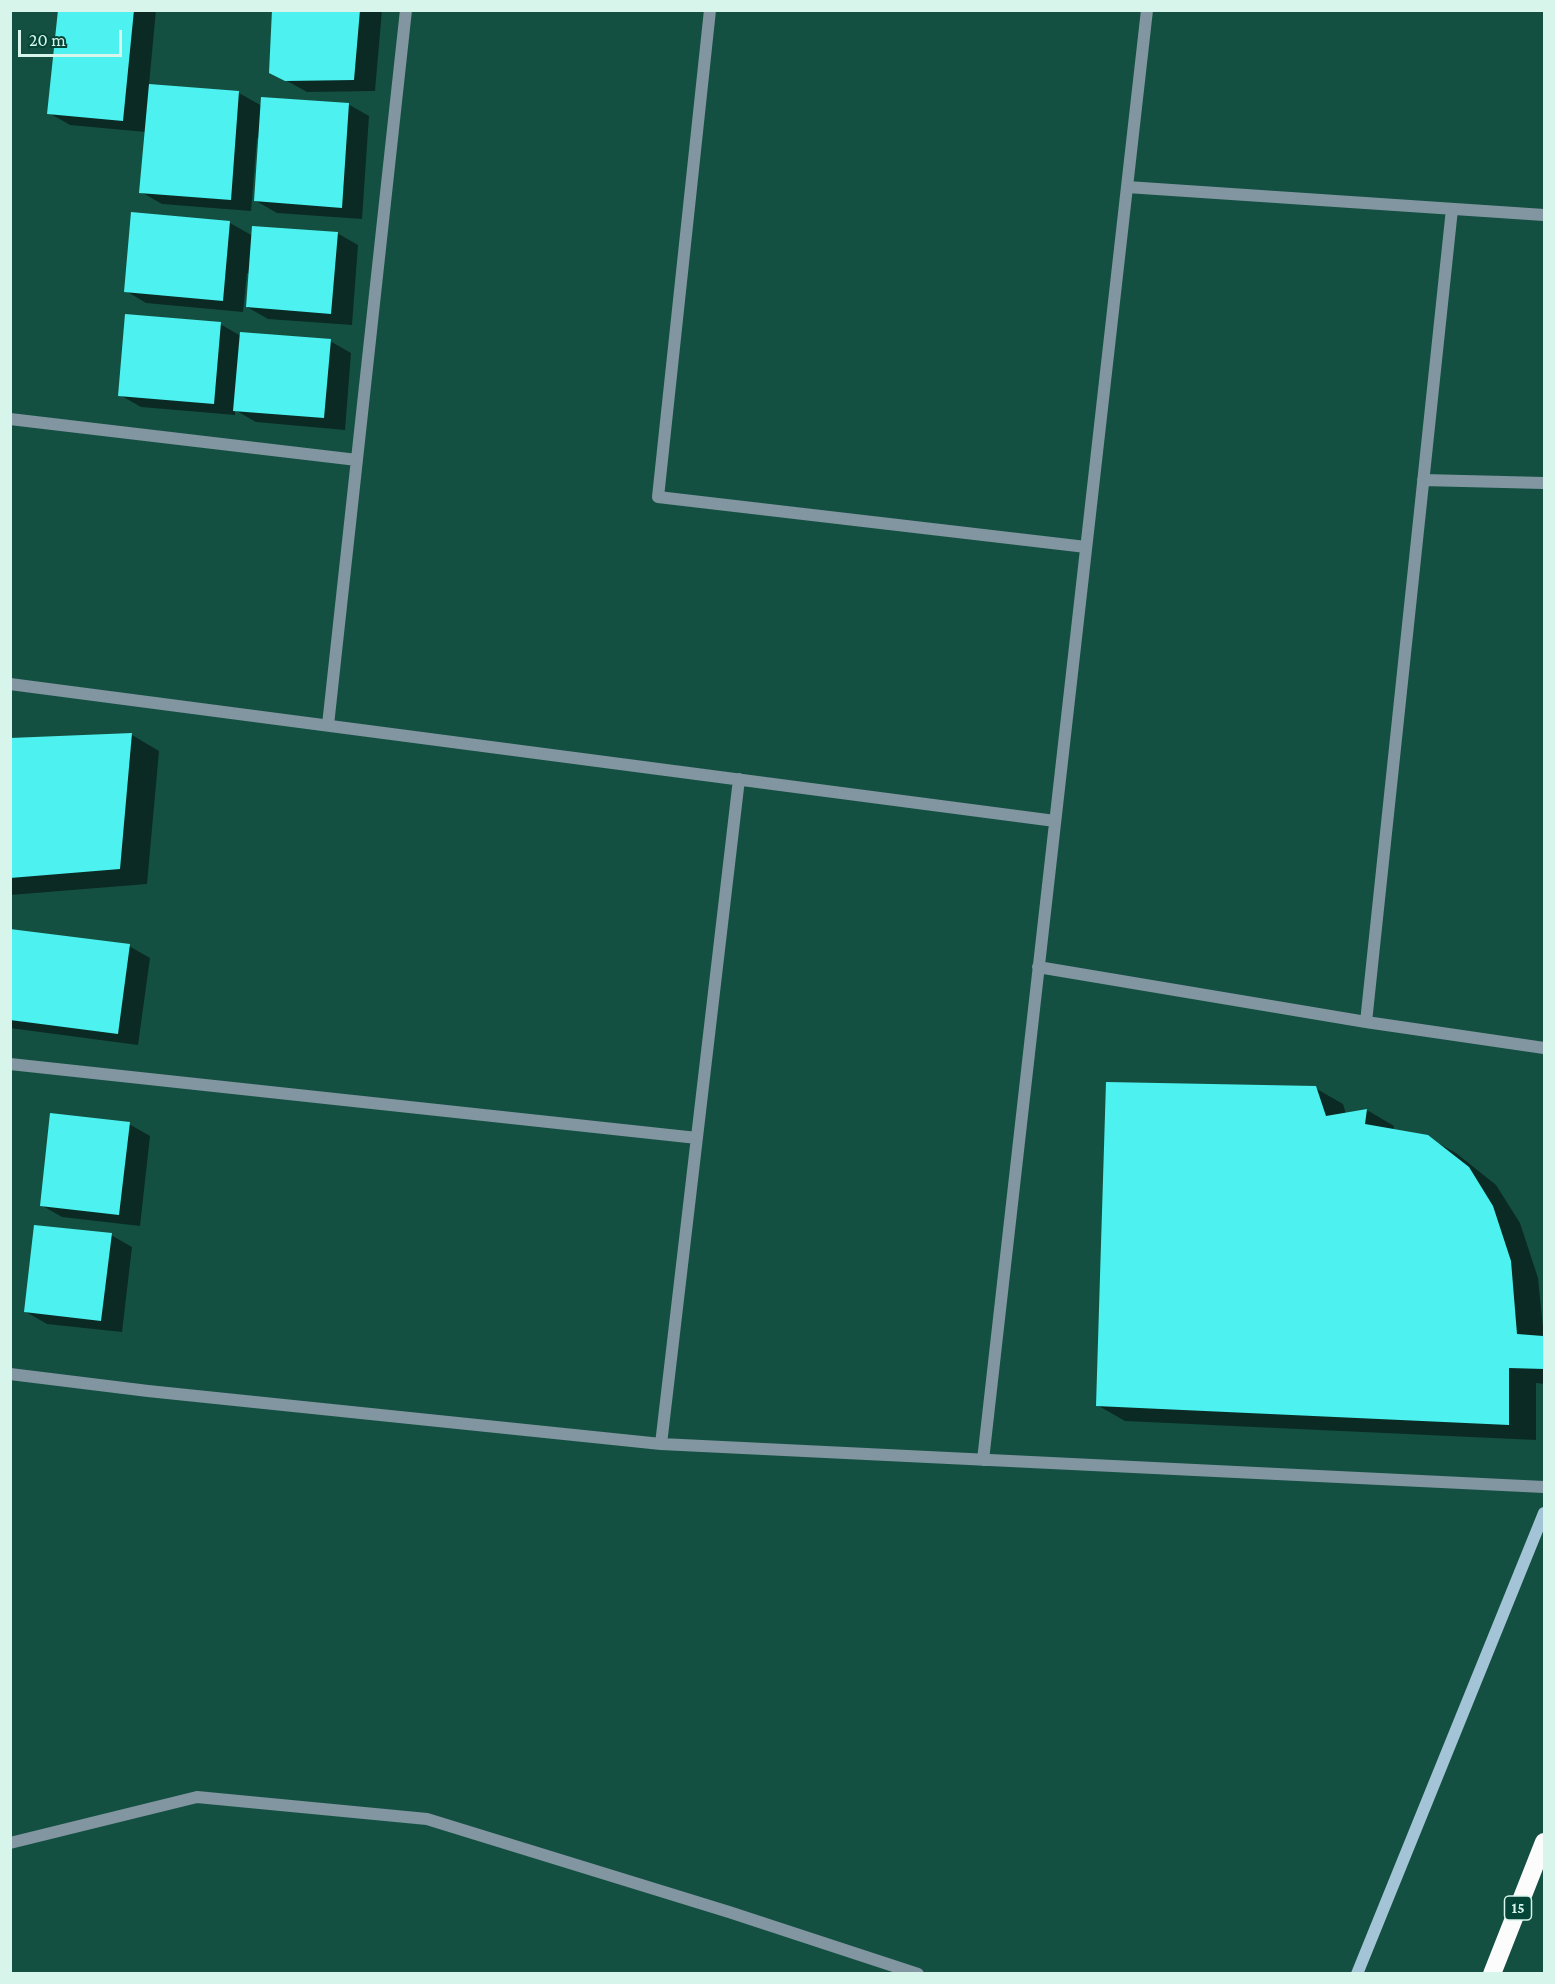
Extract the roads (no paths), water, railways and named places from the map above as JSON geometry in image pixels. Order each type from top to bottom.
[{"type":"highway","name":"15","points":[[1492,1974],[1545,1842]]},
{"type":"main road","points":[[1359,1974],[1545,1513]]},
{"type":"street","points":[[328,725],[406,10]]},
{"type":"street","points":[[710,10],[658,497],[1086,547]]},
{"type":"street","points":[[982,1460],[1147,10]]},
{"type":"street","points":[[1127,188],[1545,215]]},
{"type":"street","points":[[1366,1022],[1452,209]]},
{"type":"street","points":[[10,419],[357,460]]},
{"type":"street","points":[[1424,480],[1545,483]]},
{"type":"street","points":[[10,684],[1055,821]]},
{"type":"street","points":[[661,1444],[739,779]]},
{"type":"street","points":[[1038,967],[1366,1022],[1545,1048]]},
{"type":"street","points":[[10,1064],[697,1138]]},
{"type":"street","points":[[10,1374],[148,1391],[661,1444],[1545,1487]]},
{"type":"street","points":[[10,1843],[197,1797],[427,1819],[729,1912],[918,1974]]}]
